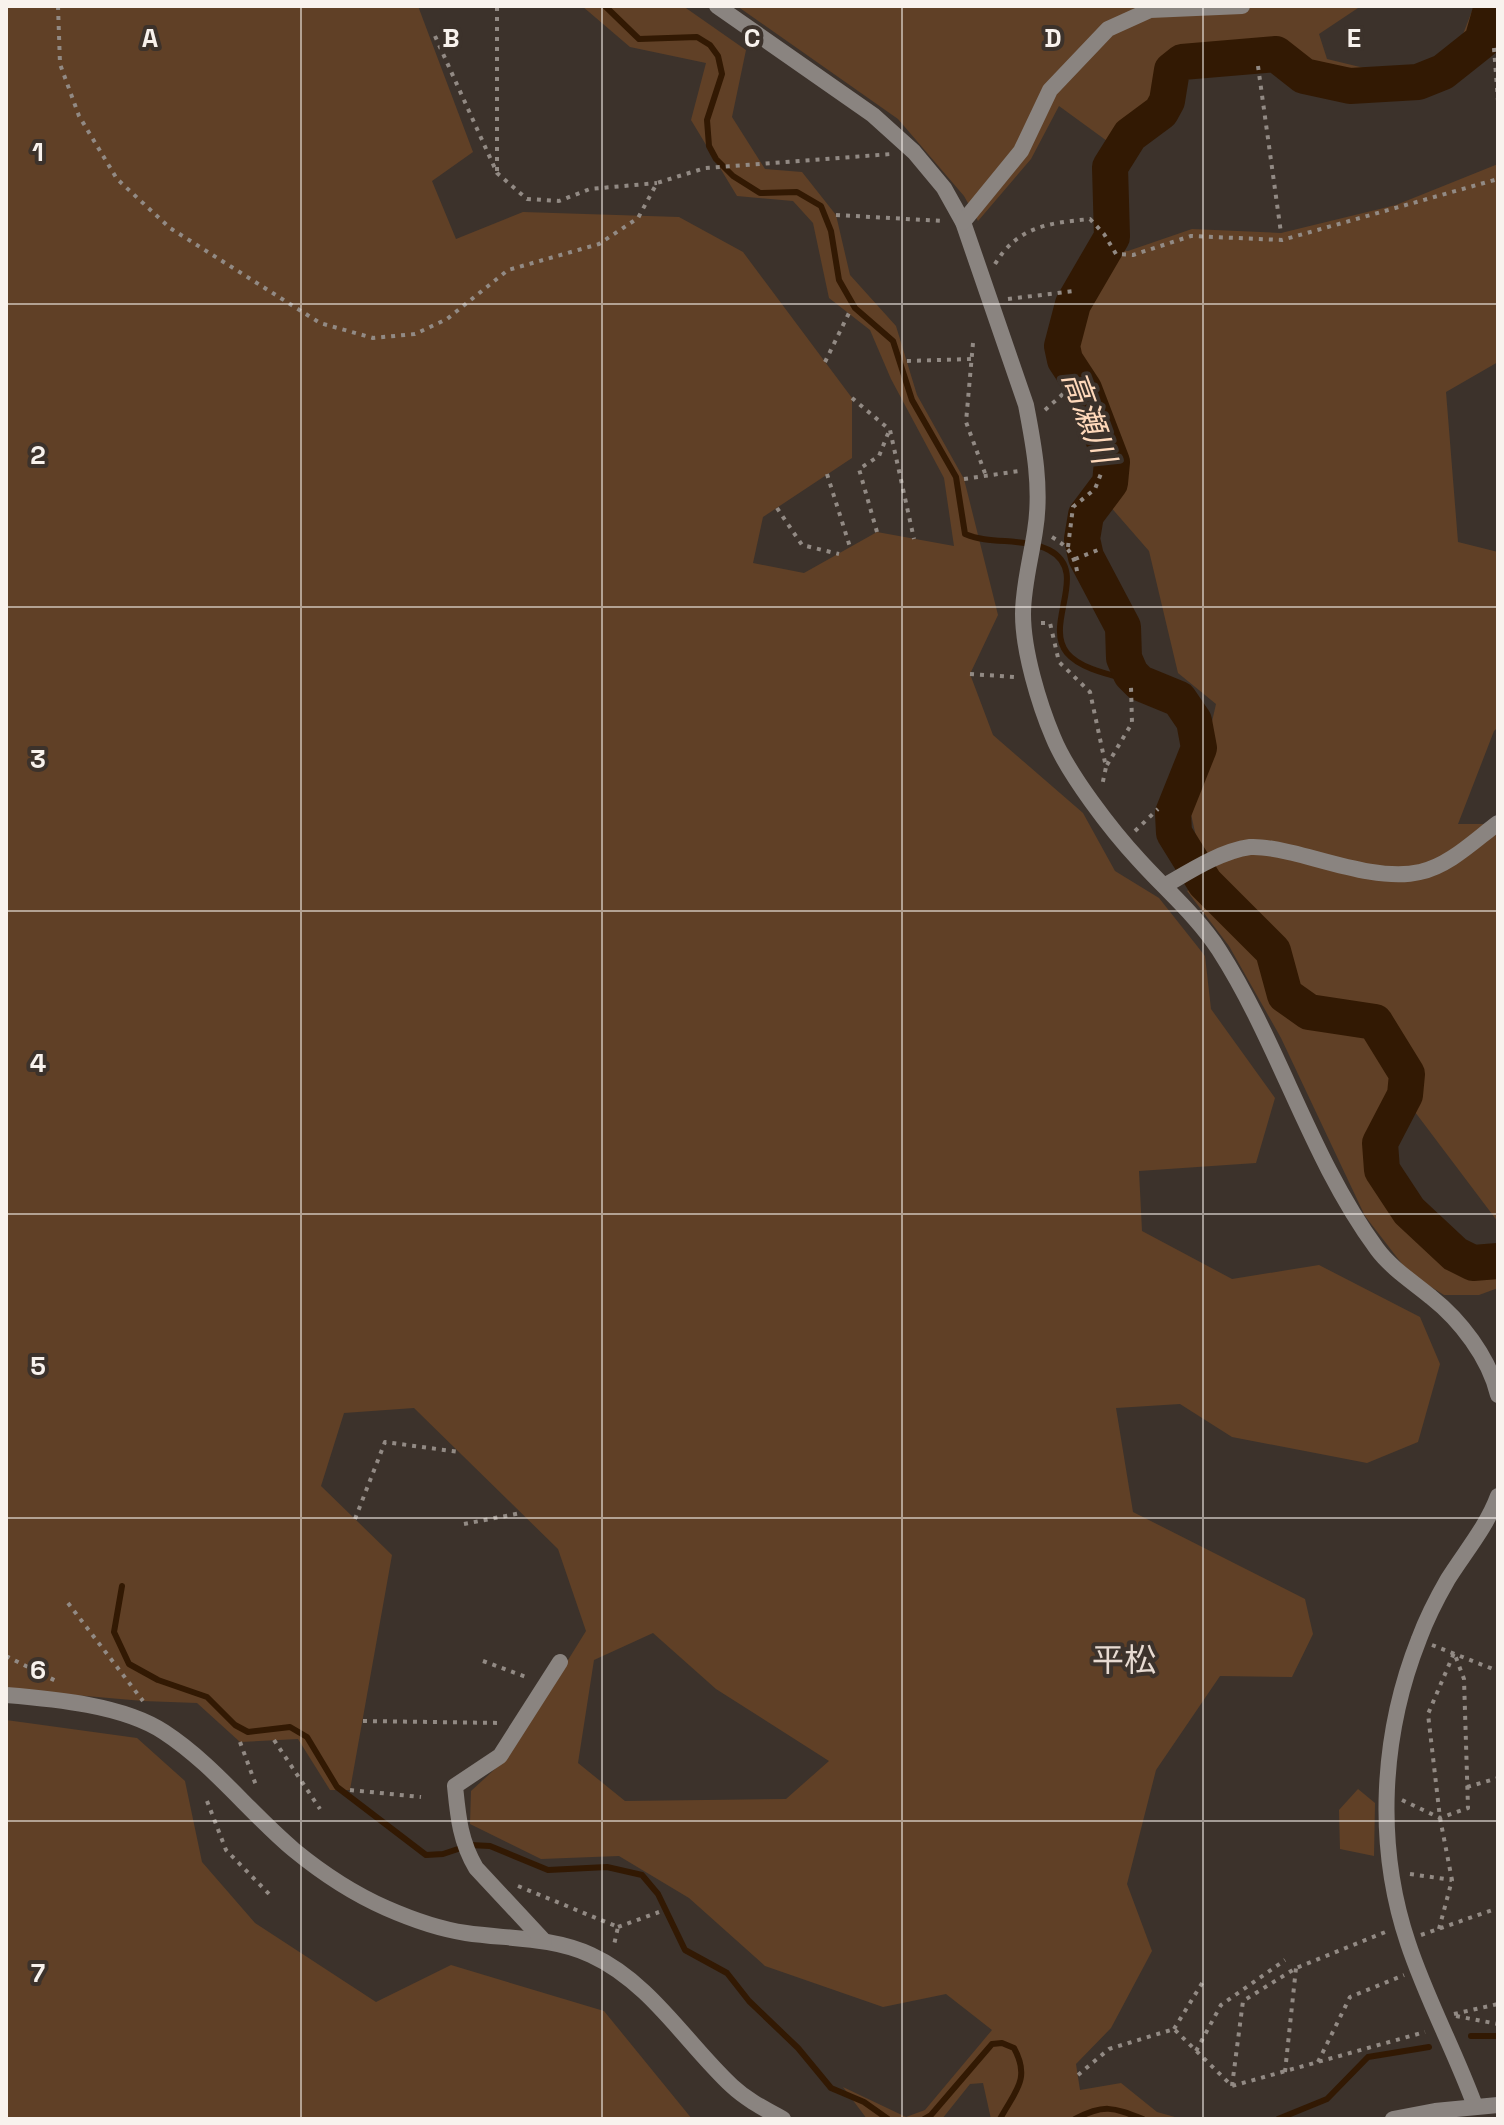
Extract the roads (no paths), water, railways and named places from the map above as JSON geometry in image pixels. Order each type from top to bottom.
[{"type":"street","points":[[717,6],[873,115],[914,152],[944,188],[963,222],[1026,405],[1037,472],[1036,528],[1023,614],[1040,697],[1054,740],[1109,825],[1166,885],[1218,949],[1237,981],[1330,1171],[1363,1229],[1380,1252],[1458,1322],[1477,1350],[1498,1395]]},
{"type":"street","points":[[963,222],[1021,151],[1050,90],[1108,29],[1150,10],[1242,6]]},
{"type":"street","points":[[1166,885],[1212,861],[1251,847],[1275,849],[1381,873],[1404,875],[1424,872],[1447,860],[1498,823]]},
{"type":"street","points":[[1475,2106],[1408,1945],[1396,1904],[1388,1851],[1387,1800],[1390,1746],[1399,1701],[1419,1639],[1446,1583],[1498,1496]]},
{"type":"street","points":[[544,1941],[469,1857],[460,1833],[455,1786],[500,1756],[560,1662]]},
{"type":"street","points":[[6,1695],[127,1714],[162,1731],[196,1756],[292,1849],[321,1872],[388,1909],[463,1932],[544,1941],[591,1954],[629,1979],[677,2025],[734,2088],[753,2103],[783,2119]]},
{"type":"street","points":[[1393,2119],[1498,2105]]},
{"type":"waterway","points":[[605,6],[639,39],[697,37],[710,45],[718,56],[722,74],[707,120],[709,146],[716,159],[733,176],[760,193],[797,192],[821,206],[831,231],[839,280],[855,308],[893,341],[912,400],[956,477],[965,534],[1039,546],[1061,560],[1067,584],[1060,627],[1061,641],[1067,653],[1091,669],[1140,683]]},
{"type":"waterway","name":"高瀬川","points":[[1492,6],[1482,41],[1443,72],[1418,82],[1350,86],[1304,76],[1276,54],[1182,62],[1172,70],[1167,101],[1161,112],[1130,135],[1110,167],[1112,237],[1073,304],[1062,346],[1065,360],[1084,389],[1112,462],[1110,483],[1086,515],[1082,539],[1086,557],[1123,627],[1124,658],[1131,674],[1140,683],[1179,699],[1194,721],[1199,748],[1173,813],[1174,833],[1205,883],[1273,951],[1285,995],[1309,1012],[1375,1022],[1407,1074],[1405,1095],[1380,1143],[1382,1170],[1409,1211],[1455,1254],[1473,1263],[1498,1261]]},
{"type":"waterway","points":[[122,1586],[114,1632],[129,1664],[158,1680],[207,1697],[235,1725],[248,1732],[290,1727],[307,1737],[337,1787],[426,1855],[443,1854],[470,1845],[490,1846],[548,1870],[607,1867],[642,1875],[658,1894],[685,1950],[727,1973],[749,2001],[798,2048],[831,2088],[864,2102],[888,2119]]},
{"type":"waterway","points":[[1471,2036],[1498,2036]]},
{"type":"waterway","points":[[924,2119],[931,2115],[992,2044],[1002,2043],[1014,2048],[1021,2077],[1000,2119]]},
{"type":"waterway","points":[[1278,2119],[1327,2099],[1368,2057],[1429,2047]]},
{"type":"waterway","points":[[1075,2119],[1101,2109],[1143,2119]]},
{"type":"district","name":"平松","points":[[1124,1660]]}]
